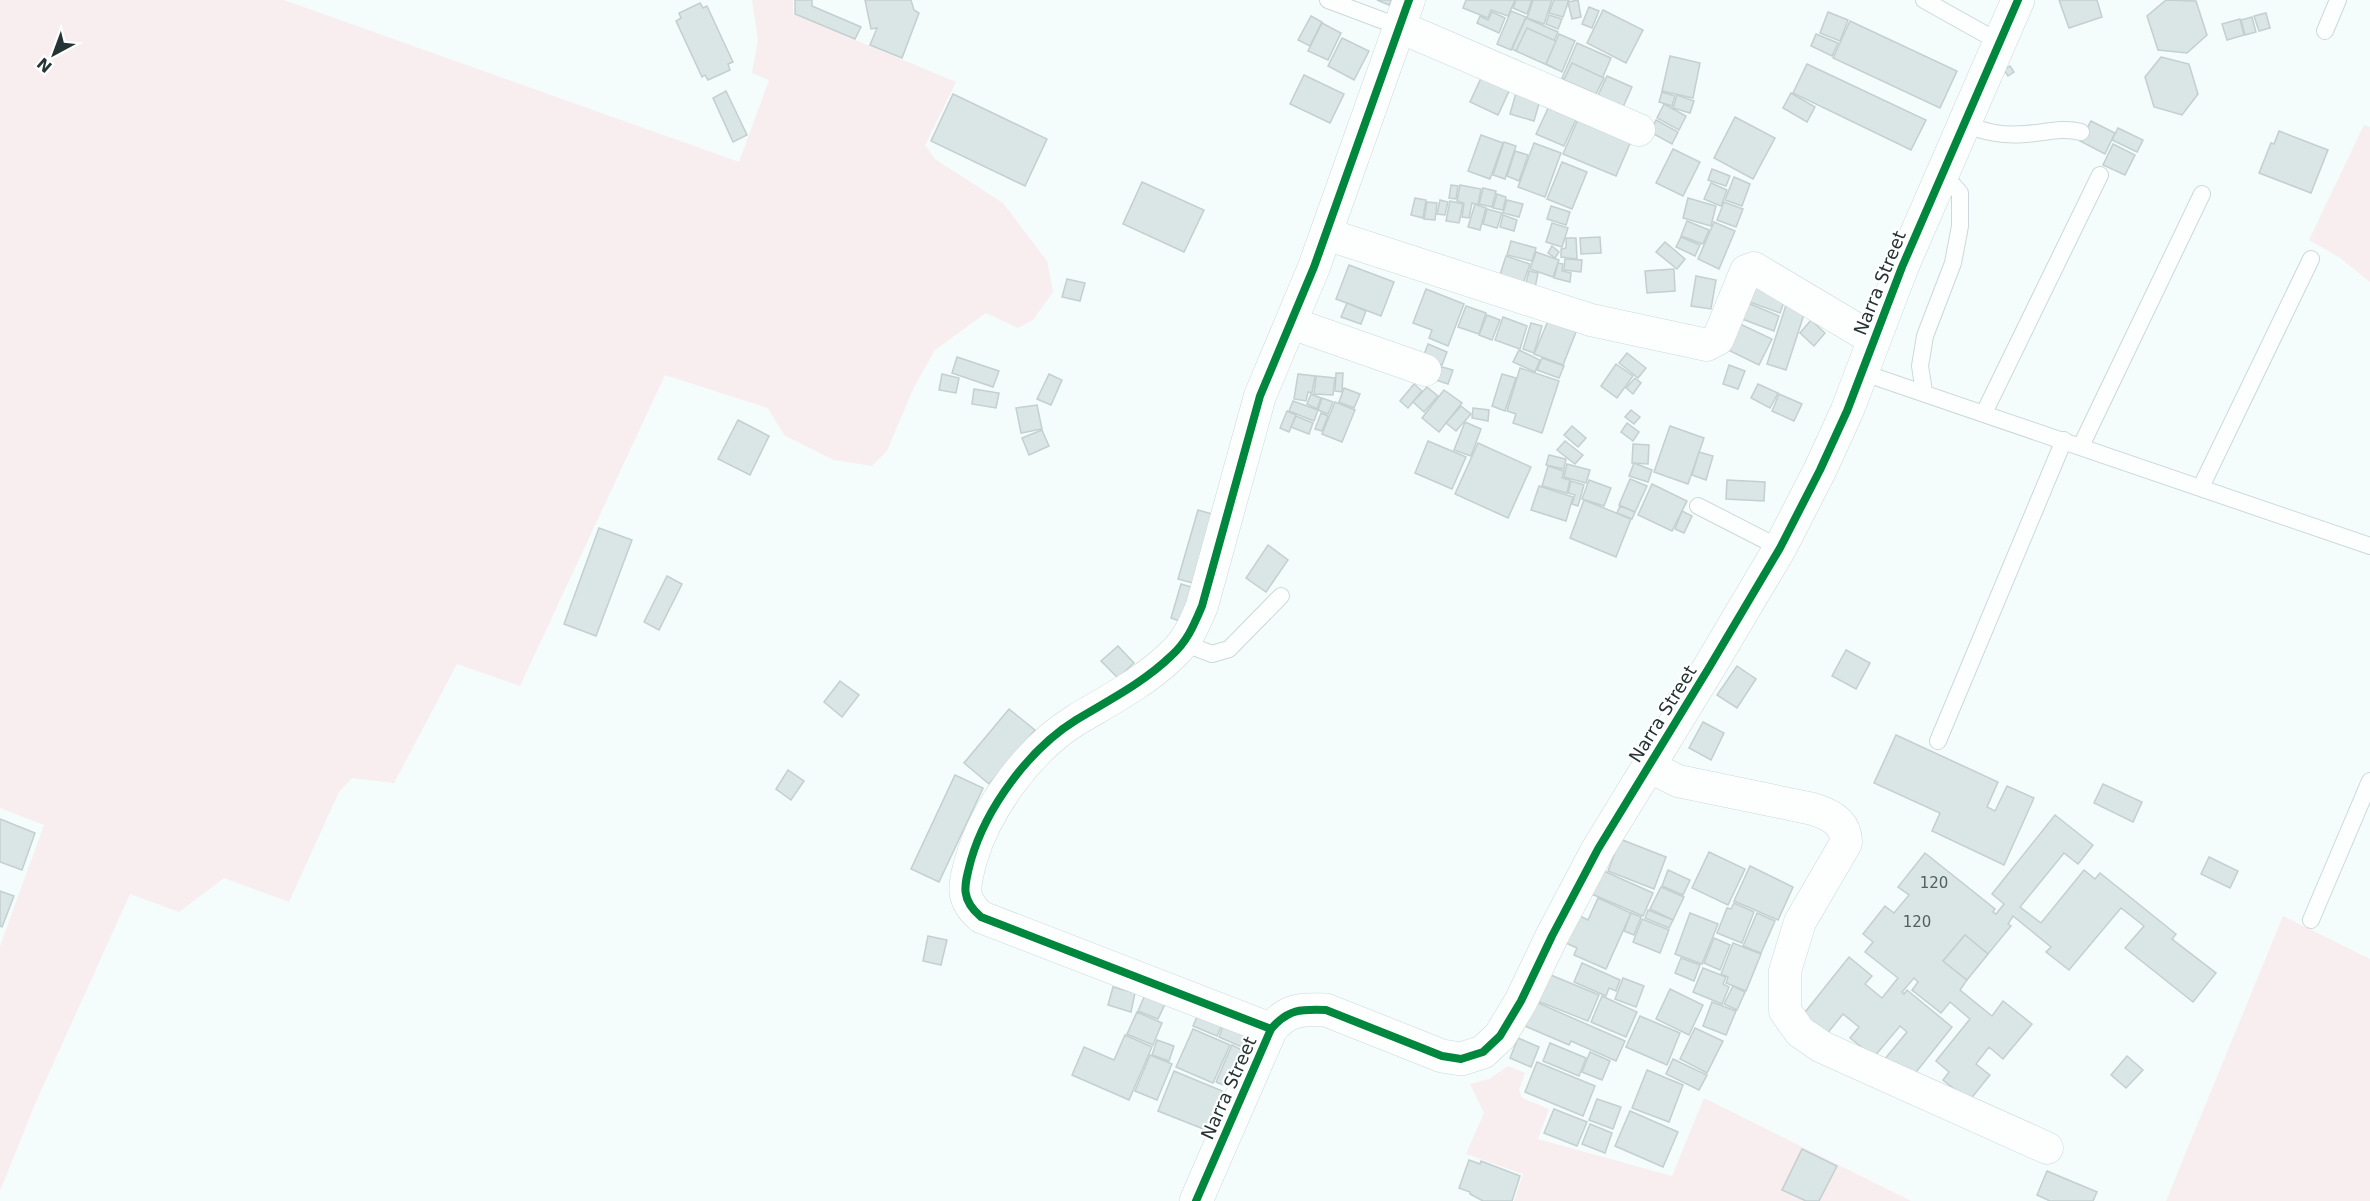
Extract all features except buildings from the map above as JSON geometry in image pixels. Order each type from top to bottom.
[{"type":"street","name":"Narra Street","points":[[1196,1201],[1271,1029],[1281,1017],[1293,1011],[1326,1010],[1442,1056],[1461,1059],[1484,1052],[1500,1036],[1512,1017],[1598,849],[1780,548],[1824,461],[1847,411],[1873,339],[2018,0]]},
{"type":"street","points":[[1271,1029],[981,918],[969,907],[964,895],[978,837],[1003,794],[1050,740],[1074,721],[1154,672],[1184,643],[1193,628],[1202,606],[1260,396],[1326,234],[1405,14],[1639,130]]},
{"type":"street","points":[[1326,234],[1591,320],[1707,345],[1718,339],[1746,271],[1754,268],[1873,339]]},
{"type":"street","points":[[1291,322],[1425,370]]},
{"type":"street","points":[[1648,766],[1678,781],[1813,809],[1835,818],[1846,833],[1846,843],[1800,922],[1785,971],[1785,1011],[1800,1032],[1822,1047],[2047,1148]]},
{"type":"lane","points":[[1328,0],[1405,14]]},
{"type":"lane","points":[[1924,0],[1999,42]]},
{"type":"lane","points":[[2325,31],[2338,0]]},
{"type":"lane","points":[[1964,124],[1997,135],[2068,129],[2081,132]]},
{"type":"lane","points":[[1984,413],[2100,175]]},
{"type":"lane","points":[[1924,392],[1920,366],[1925,336],[1953,263],[1960,226],[1960,193],[1941,178]]},
{"type":"lane","points":[[2081,446],[2202,194]]},
{"type":"lane","points":[[2201,488],[2311,259]]},
{"type":"lane","points":[[1861,372],[2370,546]]},
{"type":"lane","points":[[1938,741],[2064,440]]},
{"type":"lane","points":[[1698,506],[1780,548]]},
{"type":"lane","points":[[1184,643],[1212,654],[1229,649],[1281,596]]},
{"type":"lane","points":[[2311,920],[2370,781]]},
{"type":"shaded area","points":[[0,0],[284,0],[739,162],[769,80],[752,73],[758,40],[752,0],[793,0],[793,14],[956,82],[925,145],[935,159],[1003,203],[1047,261],[1053,292],[1033,320],[1018,328],[986,313],[935,350],[914,387],[887,451],[872,466],[834,460],[784,435],[768,408],[665,375],[520,686],[457,664],[394,783],[352,778],[339,792],[289,902],[224,878],[179,912],[130,894],[35,1104],[0,1191],[0,946],[44,825],[0,808]]},
{"type":"shaded area","points":[[2364,125],[2370,127],[2370,282],[2339,257],[2309,240]]},
{"type":"shaded area","points":[[2283,916],[2370,959],[2370,1201],[2166,1201]]},
{"type":"shaded area","points":[[1508,1066],[1525,1073],[1519,1090],[1522,1098],[1549,1109],[1538,1139],[1672,1176],[1704,1098],[1911,1201],[1514,1201],[1523,1174],[1466,1154],[1484,1113],[1470,1084],[1489,1079]]},
{"type":"cycle path","points":[[1271,1029],[981,917],[967,898],[967,877],[978,840],[987,820],[998,800],[1026,763],[1059,732],[1160,666],[1177,651],[1193,626],[1202,606],[1260,396],[1314,267],[1409,0]]},
{"type":"cycle path","points":[[1196,1201],[1271,1029],[1283,1017],[1302,1010],[1326,1010],[1442,1056],[1461,1059],[1483,1052],[1500,1036],[1521,1001],[1598,849],[1780,548],[1820,470],[1847,411],[1902,267],[2018,0]]}]
